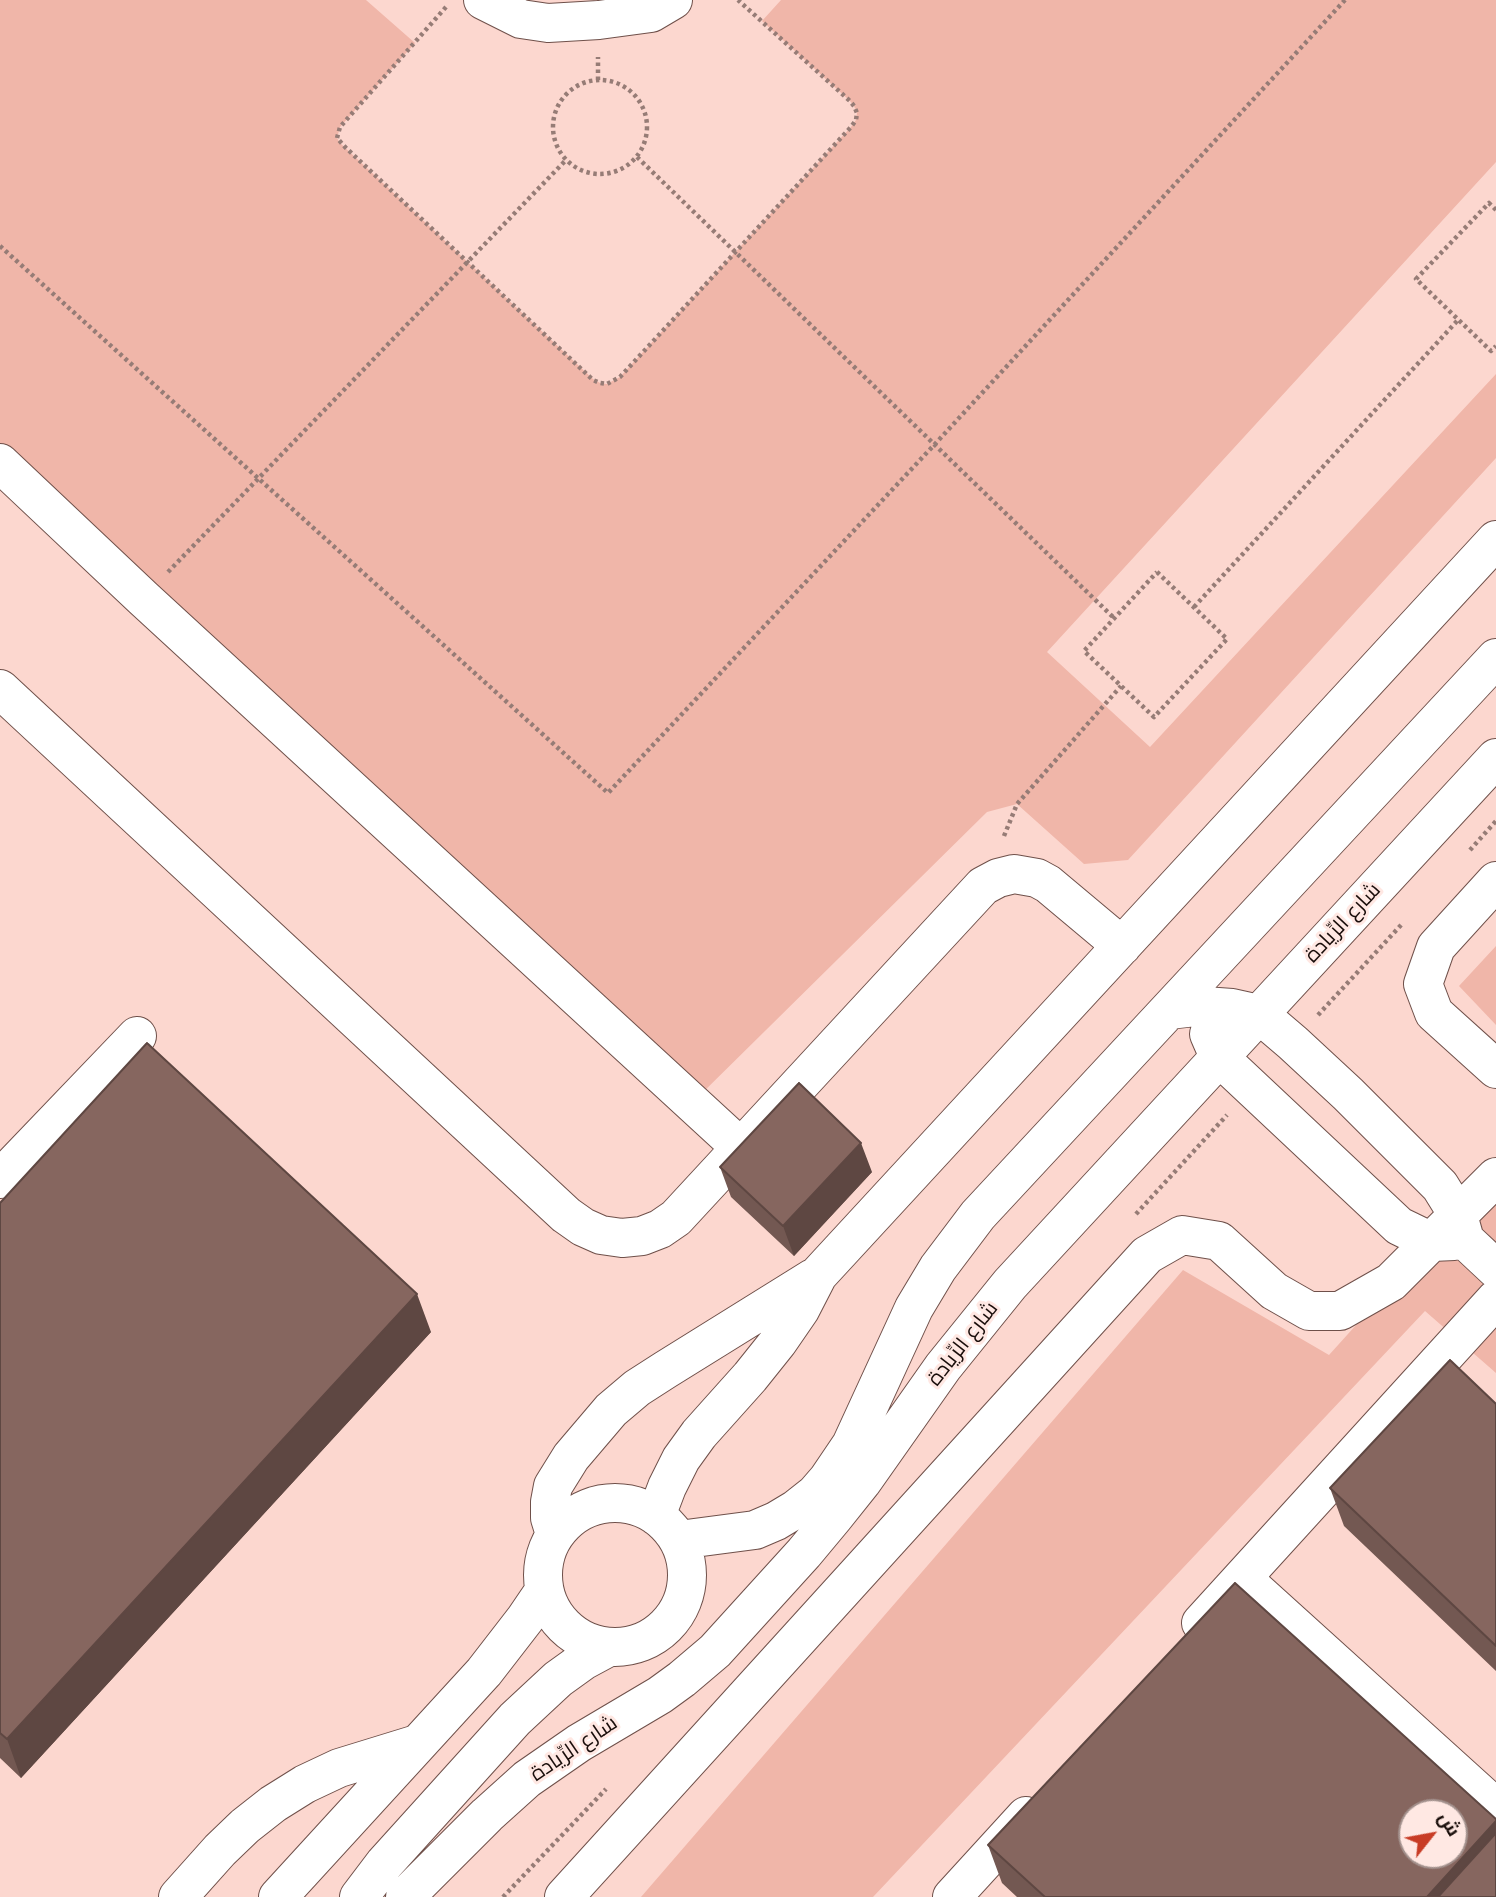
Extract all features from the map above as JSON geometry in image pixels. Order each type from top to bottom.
[{"type":"street","points":[[483,0],[521,19],[548,23],[651,13],[673,0]]},
{"type":"street","points":[[0,463],[740,1147]]},
{"type":"street","points":[[555,1534],[550,1518],[553,1486],[589,1433],[637,1388],[818,1275],[1496,540]]},
{"type":"street","points":[[667,1528],[755,1530],[796,1509],[822,1487],[851,1445],[914,1308],[957,1241],[987,1204],[1186,1008],[1211,966],[1496,658]]},
{"type":"street","points":[[0,689],[556,1205],[583,1227],[601,1235],[622,1238],[642,1236],[660,1229],[676,1218],[984,886],[998,878],[1014,874],[1037,878],[1048,884],[1122,946]]},
{"type":"street","name":"شارع الرِّيادة","points":[[405,1897],[527,1779],[660,1695],[715,1651],[834,1517],[950,1358],[1010,1284],[1496,758]]},
{"type":"street","points":[[1496,881],[1436,947],[1423,984],[1434,1013],[1496,1069]]},
{"type":"street","points":[[1186,1008],[1232,1008],[1259,1014],[1348,1094],[1440,1186],[1452,1233]]},
{"type":"street","points":[[1186,1008],[1206,1024],[1219,1057],[1399,1226],[1452,1233],[1496,1269]]},
{"type":"street","points":[[0,1179],[137,1036]]},
{"type":"street","points":[[1306,1139],[1348,1094]]},
{"type":"street","points":[[564,1897],[1147,1255],[1182,1235],[1219,1241],[1274,1291],[1309,1311],[1340,1311],[1391,1282],[1452,1233],[1496,1177]]},
{"type":"street","points":[[667,1528],[667,1486],[681,1459],[778,1342],[800,1310],[818,1275]]},
{"type":"street","points":[[1177,1650],[1496,1299]]},
{"type":"street","points":[[715,1339],[750,1377]]},
{"type":"street","points":[[614,1502],[636,1506],[667,1528],[686,1561],[687,1584],[681,1605],[668,1624],[652,1638],[631,1646],[608,1647],[591,1644],[561,1623],[544,1591],[542,1571],[546,1551],[555,1534],[571,1517],[591,1506],[614,1502]]},
{"type":"street","points":[[1242,1578],[1496,1808]]},
{"type":"street","points":[[278,1897],[498,1655],[544,1591]]},
{"type":"street","points":[[359,1897],[384,1864],[514,1719],[558,1679],[608,1647]]},
{"type":"street","points":[[178,1897],[220,1850],[273,1804],[305,1784],[339,1768],[419,1743]]},
{"type":"street","points":[[952,1897],[1046,1794]]},
{"type":"path","points":[[452,0],[340,127],[337,138],[593,380],[607,384],[620,377],[856,120],[855,106],[738,0]]},
{"type":"path","points":[[0,246],[608,793],[1345,0]]},
{"type":"path","points":[[598,80],[624,86],[642,106],[647,118],[644,145],[637,157],[616,172],[603,174],[589,173],[566,160],[554,136],[557,110],[564,98],[573,89],[598,80]]},
{"type":"path","points":[[637,157],[1114,618]]},
{"type":"path","points":[[143,598],[566,160]]},
{"type":"path","points":[[1496,210],[1489,203],[1416,279],[1491,351],[1496,346]]},
{"type":"path","points":[[1194,607],[1458,320]]},
{"type":"path","points":[[1157,572],[1194,607],[1227,639],[1154,717],[1084,651],[1157,572]]},
{"type":"path","points":[[984,886],[1017,804],[1121,686]]},
{"type":"shaded area","points":[[0,0],[366,0],[415,43],[340,127],[337,138],[340,143],[593,379],[607,384],[620,377],[856,120],[857,113],[850,101],[762,21],[781,0],[1496,0],[1496,162],[1047,652],[1150,747],[1496,374],[1496,458],[1128,860],[1084,864],[1017,804],[987,812],[692,1103],[0,463]]},
{"type":"shaded area","points":[[1496,946],[1496,1025],[1459,986]]},
{"type":"shaded area","points":[[1496,1170],[1496,1373],[1425,1311],[873,1897],[641,1897],[1183,1270],[1329,1355]]},
{"type":"building","points":[[147,1043],[417,1294],[7,1739],[0,1733],[0,1203]]},
{"type":"building","points":[[799,1083],[861,1143],[783,1226],[720,1167]]},
{"type":"building","points":[[1450,1360],[1496,1404],[1496,1646],[1330,1488]]},
{"type":"building","points":[[1235,1583],[1496,1819],[1468,1852],[1468,1799],[1398,1799],[1398,1869],[1452,1869],[1427,1897],[1045,1897],[988,1845]]},
{"type":"building","points":[[1496,1833],[1496,1897],[1438,1897],[1463,1869],[1468,1869],[1468,1864]]}]
